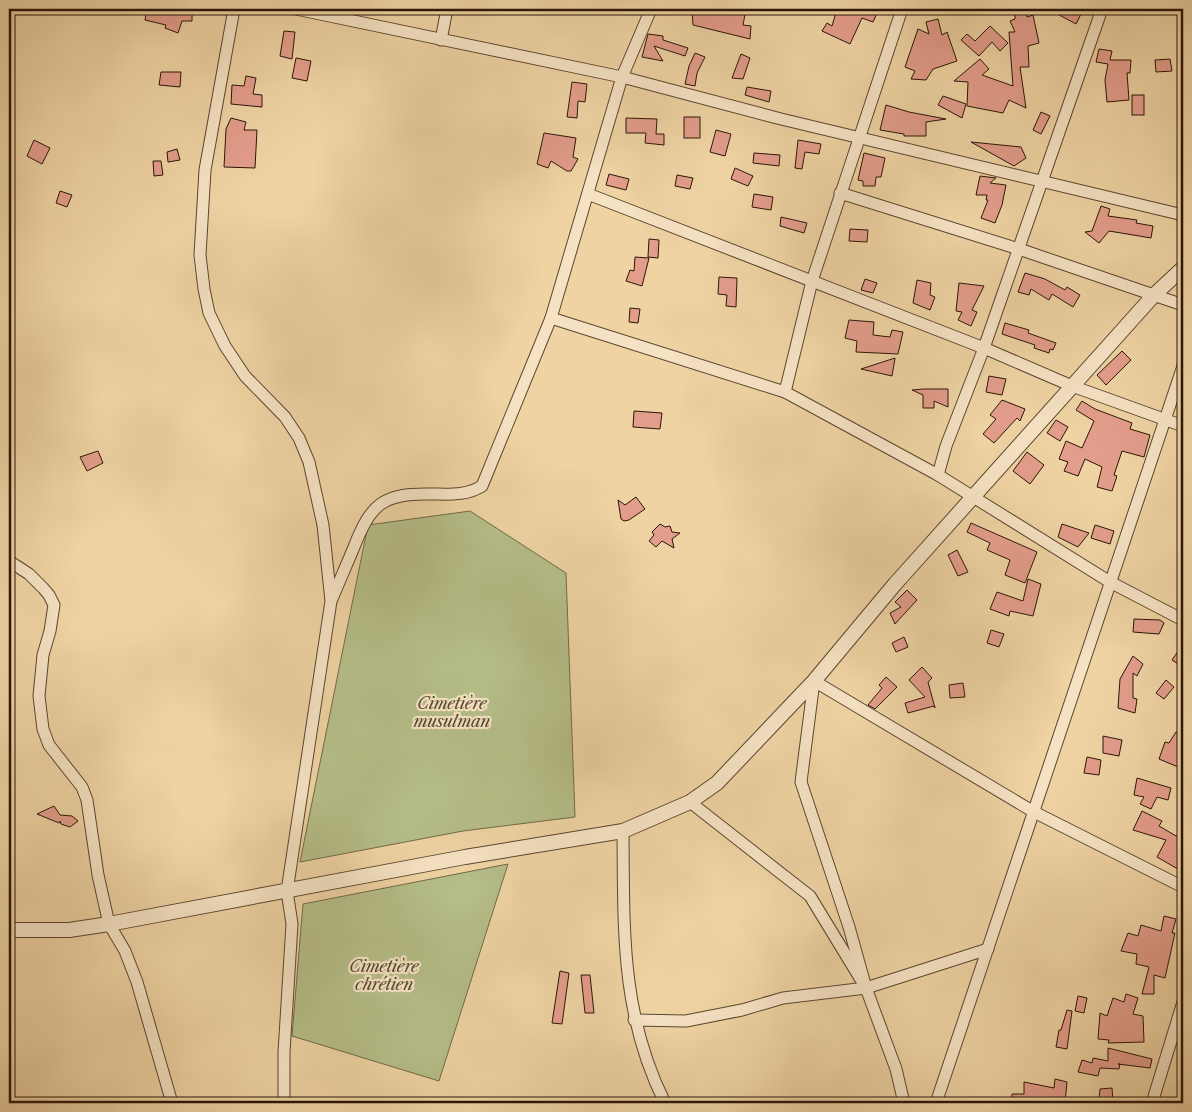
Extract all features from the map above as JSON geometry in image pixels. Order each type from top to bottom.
[{"type":"street","points":[[234,9],[205,170],[200,255],[204,289],[209,313],[225,346],[245,376],[285,417],[299,438],[306,454],[323,524],[331,601]]},
{"type":"street","points":[[296,9],[622,78],[1183,215]]},
{"type":"street","points":[[441,40],[446,9]]},
{"type":"street","points":[[284,1103],[284,1052],[292,924],[287,891],[331,601],[361,526],[378,505],[393,497],[409,493],[460,494],[472,492],[482,486],[551,318],[622,78],[651,9]]},
{"type":"street","points":[[785,392],[812,281],[902,9]]},
{"type":"street","points":[[938,475],[946,446],[984,348],[1044,180],[1102,9]]},
{"type":"street","points":[[840,193],[1019,249],[1183,305]]},
{"type":"street","points":[[588,194],[984,348],[1072,386],[1183,426]]},
{"type":"street","points":[[9,930],[69,930],[110,924],[623,831],[690,802],[717,783],[814,681],[894,584],[1154,295],[1183,268]]},
{"type":"street","points":[[551,318],[785,392],[938,475],[1110,582],[1183,620]]},
{"type":"street","points":[[936,1103],[1183,366]]},
{"type":"street","points":[[9,561],[29,574],[49,595],[54,605],[50,632],[43,655],[39,696],[43,729],[49,745],[82,787],[87,800],[98,875],[110,924],[125,951],[137,982],[172,1103]]},
{"type":"street","points":[[814,681],[1034,812],[1183,887]]},
{"type":"street","points":[[814,681],[801,782],[849,927],[866,988],[896,1069],[904,1103]]},
{"type":"street","points":[[690,802],[810,896],[866,988]]},
{"type":"street","points":[[623,831],[625,959],[634,1020],[651,1076],[665,1103]]},
{"type":"street","points":[[634,1020],[686,1021],[742,1010],[783,998],[866,988],[988,949]]},
{"type":"street","points":[[1152,1103],[1183,1002]]},
{"type":"green space","name":"Cimetière musulman","points":[[470,511],[566,573],[575,817],[463,831],[300,862],[368,525]]},
{"type":"green space","name":"Cimetière chrétien","points":[[508,864],[439,1081],[292,1036],[303,904]]},
{"type":"building","points":[[147,9],[192,11],[192,21],[182,21],[178,33],[165,28],[166,25],[145,20]]},
{"type":"building","points":[[746,9],[743,25],[751,26],[750,39],[693,25],[692,10]]},
{"type":"building","points":[[837,9],[867,9],[877,13],[873,22],[862,18],[850,44],[822,31],[827,23],[832,26]]},
{"type":"building","points":[[1048,9],[1076,9],[1082,12],[1076,24]]},
{"type":"building","points":[[1026,10],[1027,17],[1033,15],[1039,43],[1028,46],[1029,67],[1020,67],[1026,108],[1009,100],[1003,113],[967,106],[968,82],[954,81],[980,59],[989,69],[982,75],[1013,86],[1009,32],[1015,32],[1010,21],[1015,19],[1015,11]]},
{"type":"building","points":[[938,19],[942,35],[947,32],[957,61],[933,69],[926,80],[911,79],[915,71],[905,67],[918,29],[929,34],[926,22]]},
{"type":"building","points":[[990,26],[1008,43],[1000,51],[992,42],[979,56],[961,40],[967,34],[975,41]]},
{"type":"building","points":[[284,31],[295,32],[292,59],[280,56]]},
{"type":"building","points":[[648,34],[663,36],[663,40],[688,48],[685,56],[654,46],[663,61],[642,57]]},
{"type":"building","points":[[1099,49],[1112,51],[1110,60],[1131,60],[1130,73],[1127,73],[1129,100],[1107,102],[1105,80],[1108,64],[1096,62]]},
{"type":"building","points":[[695,53],[705,57],[697,73],[695,86],[685,84],[689,66]]},
{"type":"building","points":[[741,54],[750,58],[743,79],[732,78]]},
{"type":"building","points":[[296,58],[311,61],[307,81],[292,78]]},
{"type":"building","points":[[1170,59],[1172,71],[1156,72],[1155,60]]},
{"type":"building","points":[[161,72],[181,72],[180,87],[159,85]]},
{"type":"building","points":[[246,76],[256,78],[253,94],[262,95],[262,107],[231,104],[232,85],[244,86]]},
{"type":"building","points":[[572,82],[587,84],[585,102],[578,101],[577,118],[567,117]]},
{"type":"building","points":[[747,87],[771,91],[769,102],[745,95]]},
{"type":"building","points":[[1132,95],[1144,95],[1144,115],[1132,115]]},
{"type":"building","points":[[943,96],[966,104],[962,118],[938,105]]},
{"type":"building","points":[[886,105],[909,112],[946,119],[926,122],[926,136],[904,136],[904,134],[880,130]]},
{"type":"building","points":[[1041,112],[1050,116],[1041,134],[1033,130]]},
{"type":"building","points":[[684,117],[700,117],[700,138],[684,138]]},
{"type":"building","points":[[231,118],[246,122],[244,130],[257,130],[255,168],[224,167],[226,129]]},
{"type":"building","points":[[626,118],[657,119],[656,134],[664,134],[664,145],[645,143],[646,133],[626,133]]},
{"type":"building","points":[[716,130],[731,134],[725,156],[710,152]]},
{"type":"building","points":[[544,133],[576,138],[573,157],[578,159],[571,171],[567,171],[551,161],[548,168],[537,164]]},
{"type":"building","points":[[34,140],[50,148],[42,164],[27,156]]},
{"type":"building","points":[[798,140],[821,144],[819,154],[805,152],[802,169],[795,168]]},
{"type":"building","points":[[971,142],[1021,147],[1026,158],[1014,166]]},
{"type":"building","points":[[177,149],[180,160],[168,162],[167,152]]},
{"type":"building","points":[[754,153],[780,155],[779,166],[753,163]]},
{"type":"building","points":[[864,153],[885,158],[881,177],[876,177],[875,186],[863,186],[863,181],[858,180]]},
{"type":"building","points":[[153,161],[161,161],[163,175],[154,176]]},
{"type":"building","points":[[735,168],[753,176],[748,186],[731,179]]},
{"type":"building","points":[[609,174],[629,179],[626,190],[606,185]]},
{"type":"building","points":[[677,175],[693,178],[690,189],[675,186]]},
{"type":"building","points":[[980,176],[996,178],[990,183],[1006,185],[1002,205],[995,223],[981,218],[988,200],[986,200],[987,195],[976,195]]},
{"type":"building","points":[[60,191],[72,195],[67,207],[56,203]]},
{"type":"building","points":[[754,194],[773,197],[771,210],[752,207]]},
{"type":"building","points":[[1101,206],[1110,209],[1108,216],[1137,220],[1136,223],[1153,226],[1151,238],[1109,231],[1099,243],[1085,232],[1092,231]]},
{"type":"building","points":[[781,217],[807,223],[804,233],[780,226]]},
{"type":"building","points":[[850,229],[868,230],[867,242],[849,241]]},
{"type":"building","points":[[649,239],[659,240],[658,258],[648,257]]},
{"type":"building","points":[[635,257],[649,258],[642,286],[626,281],[630,270],[634,271]]},
{"type":"building","points":[[1025,273],[1045,279],[1065,290],[1067,287],[1080,295],[1073,307],[1052,294],[1049,300],[1031,289],[1029,295],[1018,292]]},
{"type":"building","points":[[719,277],[737,278],[736,307],[726,306],[727,295],[718,294]]},
{"type":"building","points":[[865,279],[877,283],[873,293],[861,290]]},
{"type":"building","points":[[917,280],[931,283],[930,295],[935,297],[930,310],[913,303]]},
{"type":"building","points":[[959,283],[984,286],[972,310],[977,312],[971,326],[958,320],[962,312],[956,311]]},
{"type":"building","points":[[630,308],[640,309],[638,323],[629,322]]},
{"type":"building","points":[[849,320],[874,322],[873,335],[890,337],[892,330],[903,332],[898,354],[856,352],[857,341],[845,338]]},
{"type":"building","points":[[1005,323],[1029,330],[1028,333],[1056,343],[1053,350],[1050,349],[1049,353],[1034,348],[1035,345],[1002,334]]},
{"type":"building","points":[[1122,351],[1131,360],[1106,385],[1097,375]]},
{"type":"building","points":[[895,358],[892,376],[861,369]]},
{"type":"building","points":[[989,376],[1006,379],[1002,395],[986,392]]},
{"type":"building","points":[[948,389],[948,407],[934,401],[934,408],[923,408],[923,395],[912,390]]},
{"type":"building","points":[[1002,400],[1025,409],[1020,421],[1017,418],[994,443],[983,434],[996,419],[990,415]]},
{"type":"building","points":[[1082,401],[1095,409],[1132,423],[1130,429],[1150,435],[1144,457],[1122,451],[1114,475],[1117,476],[1112,491],[1097,487],[1102,467],[1085,459],[1078,476],[1064,471],[1068,462],[1059,459],[1066,441],[1082,448],[1094,421],[1076,410]]},
{"type":"building","points":[[634,411],[662,413],[660,429],[633,427]]},
{"type":"building","points":[[1056,420],[1068,427],[1060,441],[1047,433]]},
{"type":"building","points":[[98,451],[103,463],[87,471],[80,457]]},
{"type":"building","points":[[1027,452],[1044,465],[1030,484],[1013,471]]},
{"type":"building","points":[[636,497],[645,509],[629,520],[624,521],[621,519],[618,500],[625,505]]},
{"type":"building","points":[[971,523],[1037,552],[1025,583],[1005,575],[1010,560],[987,550],[990,543],[967,532]]},
{"type":"building","points":[[660,524],[665,527],[670,526],[672,532],[680,533],[672,539],[674,548],[662,541],[656,547],[649,541],[654,535],[652,532]]},
{"type":"building","points":[[1062,524],[1089,533],[1078,547],[1058,537]]},
{"type":"building","points":[[1095,525],[1114,531],[1110,544],[1091,538]]},
{"type":"building","points":[[957,550],[968,572],[958,576],[948,555]]},
{"type":"building","points":[[1028,579],[1041,584],[1033,616],[1010,611],[1009,616],[990,609],[997,592],[1023,601]]},
{"type":"building","points":[[907,590],[917,600],[895,624],[890,613],[901,607],[895,602]]},
{"type":"building","points":[[1134,619],[1160,620],[1164,623],[1159,634],[1133,632]]},
{"type":"building","points":[[991,630],[1004,634],[999,647],[987,643]]},
{"type":"building","points":[[904,637],[908,647],[896,652],[892,643]]},
{"type":"building","points":[[1183,644],[1183,667],[1172,660]]},
{"type":"building","points":[[1133,656],[1143,664],[1137,676],[1133,673],[1133,698],[1137,699],[1135,713],[1118,708],[1120,679]]},
{"type":"building","points":[[922,667],[932,678],[928,682],[935,708],[934,706],[908,713],[905,703],[925,697],[909,680]]},
{"type":"building","points":[[886,677],[897,687],[875,709],[868,705],[882,688],[879,685]]},
{"type":"building","points":[[1166,680],[1174,687],[1164,699],[1156,693]]},
{"type":"building","points":[[963,683],[965,697],[950,698],[949,685]]},
{"type":"building","points":[[1176,732],[1183,737],[1183,769],[1159,759],[1165,742],[1169,743]]},
{"type":"building","points":[[1103,736],[1122,740],[1119,756],[1103,753]]},
{"type":"building","points":[[1087,757],[1101,760],[1099,775],[1084,773]]},
{"type":"building","points":[[1137,778],[1171,788],[1168,800],[1157,797],[1151,809],[1140,804],[1144,797],[1134,795]]},
{"type":"building","points":[[54,806],[60,815],[72,816],[78,821],[70,827],[61,824],[60,821],[59,823],[37,814]]},
{"type":"building","points":[[1142,811],[1162,821],[1159,826],[1183,840],[1183,872],[1157,857],[1166,840],[1133,830]]},
{"type":"building","points":[[1164,916],[1176,919],[1172,933],[1175,933],[1165,978],[1154,975],[1154,994],[1142,994],[1149,967],[1136,964],[1137,954],[1121,951],[1128,933],[1138,936],[1141,925],[1161,931]]},
{"type":"building","points":[[560,971],[569,973],[562,1024],[552,1023]]},
{"type":"building","points":[[581,975],[590,975],[594,1013],[585,1013]]},
{"type":"building","points":[[1126,994],[1138,998],[1133,1014],[1143,1016],[1144,1042],[1108,1043],[1109,1040],[1098,1039],[1100,1013],[1107,1016],[1113,998],[1124,1002]]},
{"type":"building","points":[[1078,996],[1087,998],[1084,1013],[1075,1011]]},
{"type":"building","points":[[1067,1010],[1072,1011],[1067,1049],[1056,1047],[1059,1030],[1061,1030]]},
{"type":"building","points":[[1108,1048],[1152,1059],[1150,1068],[1120,1064],[1119,1069],[1100,1068],[1098,1076],[1078,1072],[1082,1060],[1092,1063],[1093,1058],[1108,1061]]},
{"type":"building","points":[[1055,1079],[1067,1082],[1065,1103],[1012,1103],[1012,1094],[1024,1094],[1024,1082],[1054,1088]]},
{"type":"building","points":[[1112,1088],[1113,1101],[1099,1099],[1100,1089]]}]
